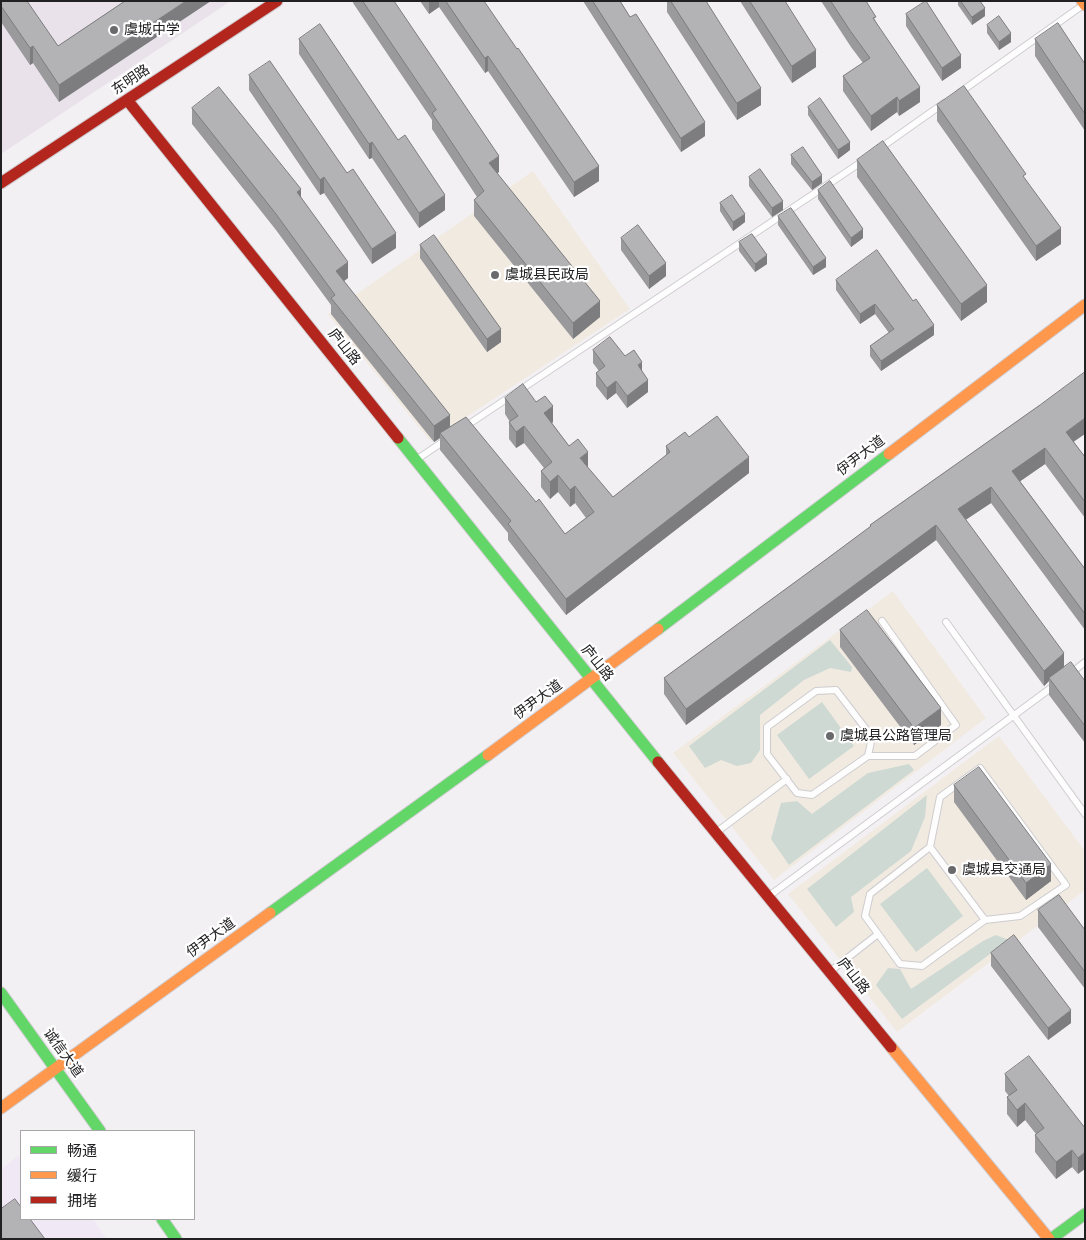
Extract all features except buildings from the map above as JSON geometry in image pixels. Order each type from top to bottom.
[{"type":"main road","name":"东明路","points":[[1,184],[277,1]]},
{"type":"main road","name":"庐山路","points":[[128,101],[591,680],[1050,1239]]},
{"type":"main road","name":"伊尹大道","points":[[1,1108],[591,680],[1085,305]]},
{"type":"main road","name":"诚信大道","points":[[1,993],[99,1130]]},
{"type":"main road","points":[[1050,1239],[1085,1214]]},
{"type":"main road","points":[[163,1220],[172,1237]]},
{"type":"lane","points":[[955,96],[1084,4]]},
{"type":"lane","points":[[874,152],[947,101]]},
{"type":"lane","points":[[415,460],[866,158]]},
{"type":"lane","points":[[868,756],[872,738],[836,690],[816,691],[767,727],[767,754],[797,793],[812,796],[868,756],[915,756],[956,725],[882,621]]},
{"type":"lane","points":[[946,622],[1085,814]]},
{"type":"lane","points":[[768,896],[1085,662]]},
{"type":"lane","points":[[980,768],[1066,885],[1020,916],[985,920],[922,966],[900,964],[865,916],[870,894],[930,847],[940,798],[980,768]]},
{"type":"lane","points":[[716,833],[786,779]]},
{"type":"lane","points":[[930,847],[985,920]]},
{"type":"lane","points":[[830,971],[878,934]]},
{"type":"shaded area","name":"虞城中学","points":[[1,1],[231,1],[1,154]]},
{"type":"shaded area","name":"虞城县民政局","points":[[533,171],[630,309],[430,441],[328,314]]},
{"type":"shaded area","name":"虞城县公路管理局","points":[[893,591],[986,718],[774,880],[673,753]]},
{"type":"shaded area","points":[[830,640],[852,667],[851,672],[830,668],[804,680],[760,715],[760,750],[751,763],[737,766],[721,760],[705,768],[689,746]]},
{"type":"shaded area","points":[[822,702],[854,746],[809,779],[777,735]]},
{"type":"shaded area","name":"虞城县交通局","points":[[999,736],[1085,851],[1085,890],[897,1032],[788,894]]},
{"type":"shaded area","points":[[909,764],[914,770],[789,865],[771,839],[781,803],[797,801],[812,814],[868,773]]},
{"type":"shaded area","points":[[927,795],[925,817],[911,851],[851,897],[854,912],[836,927],[807,889]]},
{"type":"shaded area","points":[[927,868],[963,916],[916,952],[880,904]]},
{"type":"shaded area","points":[[996,935],[1009,940],[902,1019],[876,985],[888,968],[900,969],[911,989],[983,941]]},
{"type":"shaded area","points":[[20,1155],[20,1220],[94,1220],[107,1239],[1,1239],[1,1169]]},
{"type":"traffic: fast","points":[[398,438],[658,762]]},
{"type":"traffic: fast","points":[[658,629],[889,454]]},
{"type":"traffic: fast","points":[[270,913],[488,755]]},
{"type":"traffic: fast","points":[[1,993],[99,1130]]},
{"type":"traffic: fast","points":[[1051,1239],[1085,1214]]},
{"type":"traffic: fast","points":[[163,1220],[176,1239]]},
{"type":"traffic: slow","points":[[1082,1],[1085,5]]},
{"type":"traffic: slow","points":[[889,454],[1085,305]]},
{"type":"traffic: slow","points":[[488,755],[658,629]]},
{"type":"traffic: slow","points":[[1,1108],[270,913]]},
{"type":"traffic: slow","points":[[891,1047],[1049,1239]]},
{"type":"traffic: jam","points":[[1,183],[277,1]]},
{"type":"traffic: jam","points":[[128,101],[398,438]]},
{"type":"traffic: jam","points":[[658,762],[891,1047]]},
{"type":"place","name":"虞城中学","points":[[114,30]]},
{"type":"place","name":"虞城县民政局","points":[[495,275]]},
{"type":"place","name":"虞城县公路管理局","points":[[830,736]]},
{"type":"place","name":"虞城县交通局","points":[[952,870]]}]
